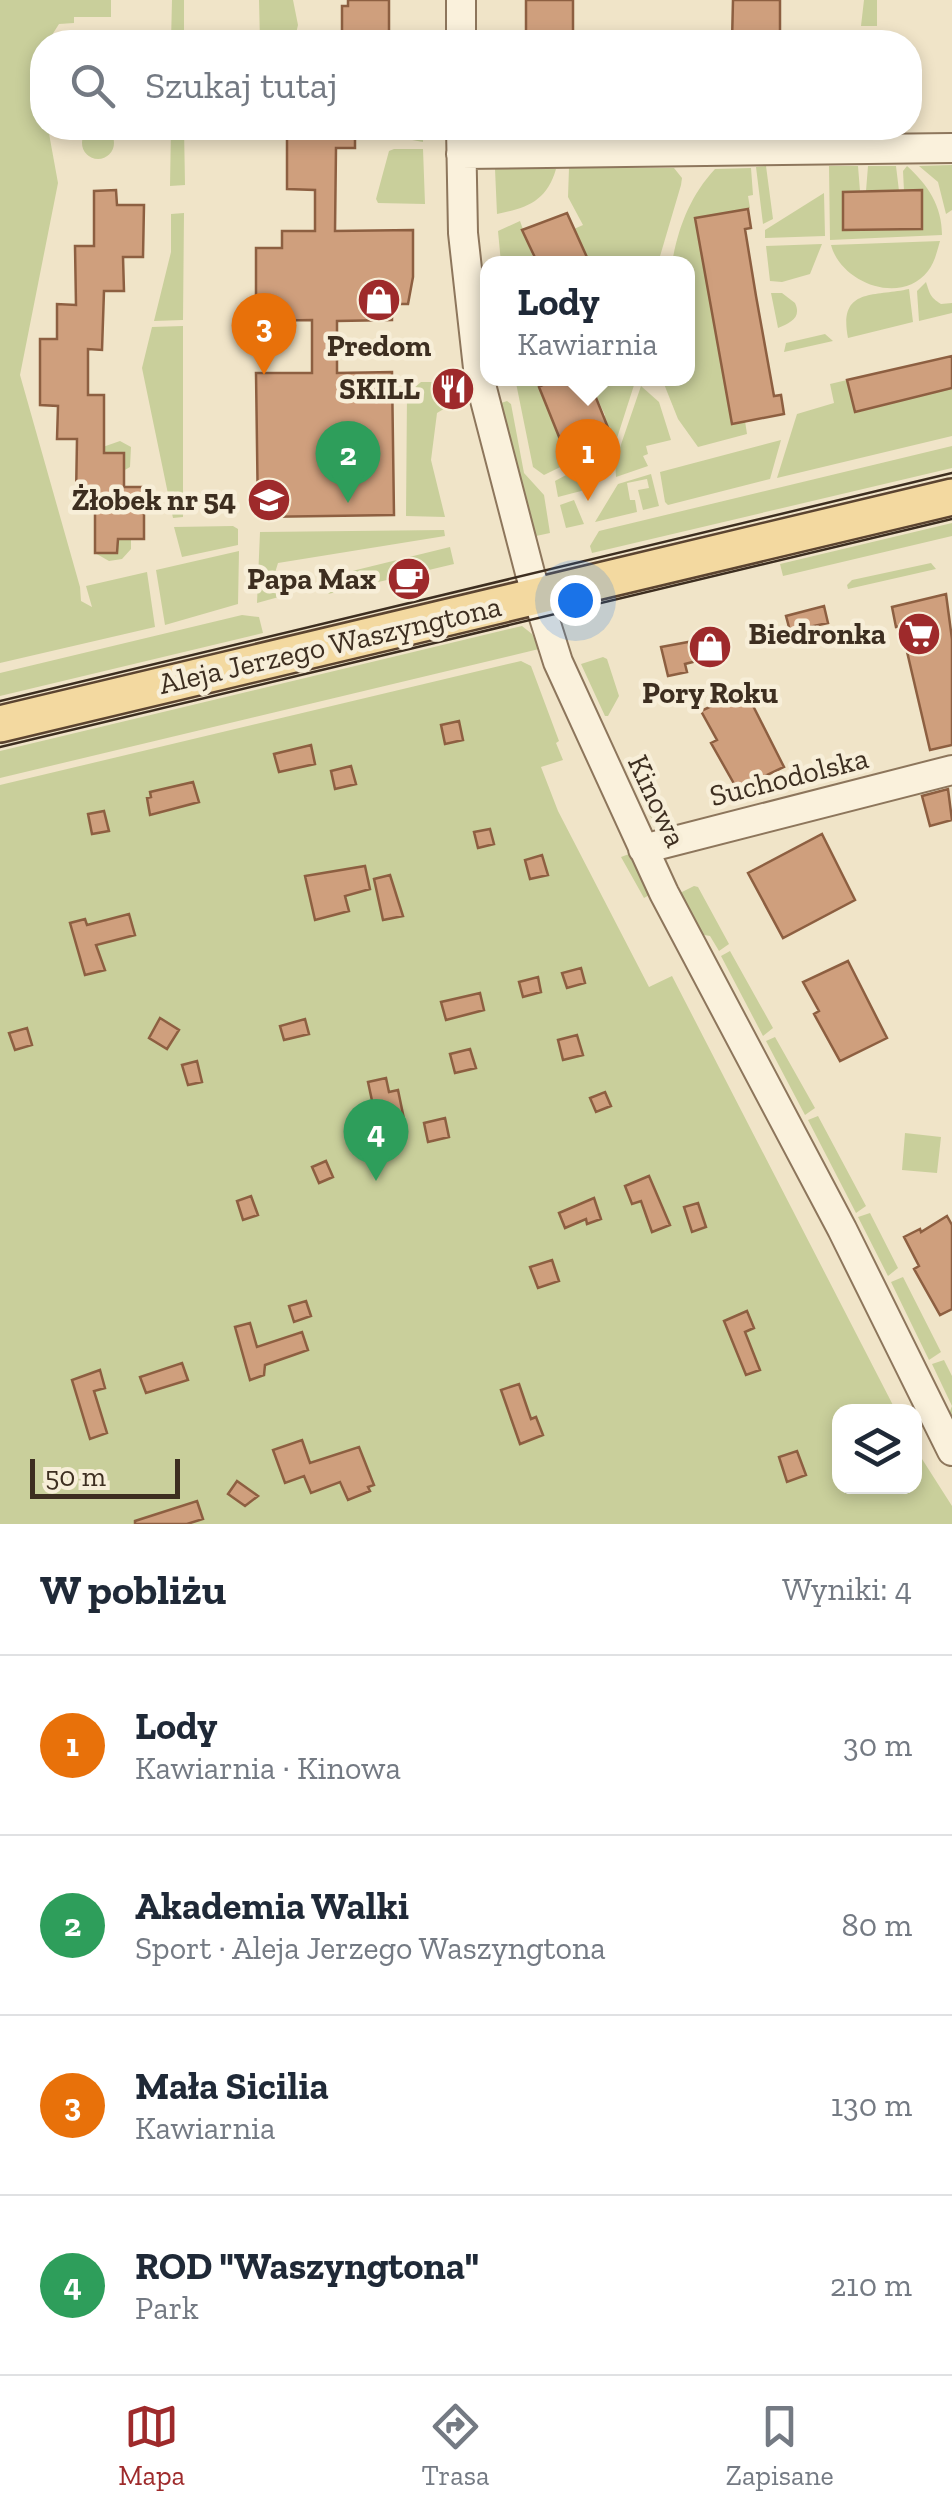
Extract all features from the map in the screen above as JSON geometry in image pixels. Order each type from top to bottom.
[{"type":"main road","name":"Aleja Jerzego Waszyngtona","points":[[0,724],[952,496]]},
{"type":"street","points":[[461,0],[461,30]]},
{"type":"street","points":[[461,141],[952,148]]},
{"type":"street","name":"Kinowa","points":[[461,141],[463,233],[480,381]]},
{"type":"street","name":"Kinowa","points":[[481,386],[558,662],[643,849],[842,1229],[952,1451]]},
{"type":"street","name":"Suchodolska","points":[[643,849],[952,770]]},
{"type":"green space","points":[[0,0],[111,0],[111,17],[74,17],[74,23],[59,24],[55,30],[30,30],[30,140],[50,140],[58,183],[20,375],[81,601],[92,607],[86,586],[147,572],[155,627],[0,663]]},
{"type":"green space","points":[[172,0],[184,0],[184,30],[171,30]]},
{"type":"green space","points":[[259,0],[293,0],[297,30],[260,30]]},
{"type":"green space","points":[[864,0],[877,0],[877,26],[861,26]]},
{"type":"green space","points":[[82,140],[114,140],[113,149],[104,158],[92,158],[83,149]]},
{"type":"green space","points":[[171,140],[184,140],[185,185],[170,186]]},
{"type":"green space","points":[[423,149],[425,204],[378,203],[389,151]]},
{"type":"green space","points":[[952,165],[952,210],[946,214],[938,182],[919,166]]},
{"type":"green space","points":[[766,166],[773,219],[763,224],[756,167]]},
{"type":"green space","points":[[829,166],[858,166],[860,191],[843,192],[844,230],[922,229],[922,191],[904,191],[903,171],[907,166],[932,197],[942,235],[830,240]]},
{"type":"green space","points":[[868,166],[896,166],[899,191],[866,191]]},
{"type":"green space","points":[[569,168],[674,168],[682,178],[660,256],[584,256],[574,229],[583,225],[568,197]]},
{"type":"green space","points":[[751,168],[750,208],[695,219],[732,423],[745,421],[747,434],[698,447],[678,419],[665,386],[695,386],[695,256],[674,256],[686,213],[715,169]]},
{"type":"green space","points":[[495,169],[556,169],[541,196],[518,209],[497,214]]},
{"type":"green space","points":[[824,193],[825,236],[765,238],[765,230]]},
{"type":"green space","points":[[184,213],[183,320],[154,321],[171,252],[171,214]]},
{"type":"green space","points":[[520,221],[532,256],[500,256],[498,231]]},
{"type":"green space","points":[[940,241],[930,268],[916,281],[888,288],[859,279],[847,270],[831,245]]},
{"type":"green space","points":[[822,244],[810,274],[782,282],[770,281],[766,246]]},
{"type":"green space","points":[[926,282],[941,304],[952,303],[952,313],[919,321],[917,291]]},
{"type":"green space","points":[[909,289],[913,322],[848,338],[848,310],[854,302],[862,297]]},
{"type":"green space","points":[[771,293],[782,293],[797,308],[794,319],[778,328]]},
{"type":"green space","points":[[183,326],[183,517],[173,518],[142,368],[152,327]]},
{"type":"green space","points":[[825,334],[833,341],[784,352],[786,343]]},
{"type":"green space","points":[[847,380],[856,411],[952,388],[952,436],[777,478],[797,414],[834,403],[830,384]]},
{"type":"green space","points":[[421,382],[446,382],[446,396],[462,398],[437,413],[431,460],[445,517],[406,516],[407,394]]},
{"type":"green space","points":[[517,386],[541,386],[568,458],[581,453],[583,456],[544,475],[533,467]]},
{"type":"green space","points":[[591,386],[634,386],[610,460],[596,447],[605,415]]},
{"type":"green space","points":[[641,386],[659,402],[671,440],[646,446],[648,454],[643,456],[648,466],[616,477],[615,462]]},
{"type":"green space","points":[[498,404],[511,404],[524,473],[544,495],[550,533],[536,536]]},
{"type":"green space","points":[[781,440],[770,479],[668,505],[665,502],[660,472]]},
{"type":"green space","points":[[120,441],[131,447],[130,467],[123,471],[104,464],[100,448]]},
{"type":"green space","points":[[952,446],[952,468],[592,553],[590,546],[599,531]]},
{"type":"green space","points":[[588,463],[600,469],[599,480],[585,490],[558,497],[555,481]]},
{"type":"green space","points":[[651,474],[659,506],[643,510],[638,490],[649,488],[647,479],[627,483],[637,512],[595,522],[618,484]]},
{"type":"green space","points":[[574,500],[584,524],[566,528],[560,505]]},
{"type":"green space","points":[[952,523],[952,536],[783,576],[780,564]]},
{"type":"green space","points":[[174,527],[238,529],[238,545],[182,557]]},
{"type":"green space","points":[[444,530],[445,536],[278,563],[274,576],[286,595],[257,603],[260,532]]},
{"type":"green space","points":[[116,539],[131,539],[131,549],[122,559],[109,561],[95,553],[116,553]]},
{"type":"green space","points":[[450,547],[454,564],[328,594],[344,573]]},
{"type":"green space","points":[[239,551],[238,604],[165,625],[156,570]]},
{"type":"green space","points":[[931,563],[936,569],[848,589],[852,580]]},
{"type":"green space","points":[[242,615],[259,617],[263,633],[0,696],[0,673]]},
{"type":"green space","points":[[522,626],[532,634],[539,649],[0,778],[0,751]]},
{"type":"green space","points":[[603,657],[619,696],[608,716],[581,664]]},
{"type":"green space","points":[[521,661],[531,666],[563,760],[541,767],[558,811],[649,987],[672,976],[892,1404],[832,1404],[832,1494],[922,1494],[922,1459],[952,1506],[952,1524],[0,1524],[0,785]]},
{"type":"green space","points":[[647,774],[668,828],[652,818],[637,788]]},
{"type":"green space","points":[[629,854],[651,894],[644,898],[621,857]]},
{"type":"green space","points":[[694,886],[729,944],[719,951],[710,936],[699,934],[678,894]]},
{"type":"green space","points":[[730,951],[773,1028],[763,1036],[721,956]]},
{"type":"green space","points":[[775,1037],[815,1108],[805,1115],[766,1041]]},
{"type":"green space","points":[[818,1116],[866,1206],[856,1213],[808,1120]]},
{"type":"green space","points":[[905,1133],[941,1137],[937,1173],[902,1170]]},
{"type":"green space","points":[[870,1213],[898,1268],[888,1276],[858,1217]]},
{"type":"green space","points":[[903,1277],[941,1352],[929,1360],[891,1282]]},
{"type":"green space","points":[[944,1360],[952,1376],[952,1406],[932,1364]]},
{"type":"building","points":[[348,0],[389,0],[389,30],[342,30],[342,6],[348,6]]},
{"type":"building","points":[[526,0],[573,0],[573,30],[526,30]]},
{"type":"building","points":[[733,0],[780,0],[780,30],[732,30]]},
{"type":"building","points":[[287,140],[355,140],[355,148],[336,148],[335,231],[413,230],[413,277],[408,304],[392,304],[392,320],[337,321],[337,373],[392,372],[394,515],[258,517],[256,373],[312,373],[312,320],[256,321],[256,248],[282,248],[282,231],[315,231],[315,190],[287,189]]},
{"type":"building","points":[[116,190],[117,205],[144,205],[143,257],[123,257],[124,291],[104,291],[102,350],[88,349],[88,395],[104,395],[104,453],[124,453],[124,487],[144,487],[144,539],[118,539],[117,553],[95,553],[95,498],[76,498],[77,439],[57,439],[58,406],[40,405],[40,339],[57,339],[57,304],[76,305],[75,246],[94,246],[94,191]]},
{"type":"building","points":[[922,190],[922,229],[843,230],[843,192]]},
{"type":"building","points":[[748,209],[751,228],[745,229],[756,296],[774,396],[781,395],[784,414],[732,424],[695,218]]},
{"type":"building","points":[[567,213],[586,256],[534,256],[522,230]]},
{"type":"building","points":[[952,356],[952,388],[855,412],[847,380]]},
{"type":"building","points":[[591,386],[613,440],[568,459],[539,387]]},
{"type":"building","points":[[946,594],[952,639],[952,745],[930,750],[901,626],[896,627],[892,607]]},
{"type":"building","points":[[824,606],[828,623],[790,631],[786,616]]},
{"type":"building","points":[[715,637],[720,655],[685,664],[687,672],[668,676],[661,647]]},
{"type":"building","points":[[745,690],[784,767],[737,789],[711,743],[717,740],[701,711]]},
{"type":"building","points":[[459,721],[463,740],[445,744],[441,725]]},
{"type":"building","points":[[311,745],[315,764],[279,772],[274,754]]},
{"type":"building","points":[[351,766],[356,784],[335,789],[331,771]]},
{"type":"building","points":[[193,782],[199,802],[150,815],[150,792]]},
{"type":"building","points":[[948,789],[952,820],[930,826],[922,796]]},
{"type":"building","points":[[104,811],[109,831],[92,834],[88,814]]},
{"type":"building","points":[[490,829],[494,844],[478,848],[474,832]]},
{"type":"building","points":[[822,834],[855,900],[783,938],[748,873]]},
{"type":"building","points":[[542,855],[548,875],[530,879],[525,860]]},
{"type":"building","points":[[365,866],[370,889],[345,896],[349,911],[315,920],[305,876]]},
{"type":"building","points":[[390,875],[403,916],[383,920],[374,879]]},
{"type":"building","points":[[129,914],[135,935],[96,945],[105,970],[85,975],[70,923],[85,919],[87,925]]},
{"type":"building","points":[[848,961],[887,1038],[840,1061],[814,1014],[819,1011],[803,982]]},
{"type":"building","points":[[581,968],[585,983],[567,988],[562,973]]},
{"type":"building","points":[[538,977],[541,992],[523,997],[519,982]]},
{"type":"building","points":[[480,993],[484,1010],[446,1020],[441,1002]]},
{"type":"building","points":[[160,1018],[179,1030],[167,1049],[149,1038]]},
{"type":"building","points":[[305,1019],[309,1034],[284,1040],[280,1026]]},
{"type":"building","points":[[27,1028],[32,1045],[15,1050],[9,1033]]},
{"type":"building","points":[[577,1035],[583,1055],[563,1060],[558,1040]]},
{"type":"building","points":[[470,1049],[476,1068],[455,1073],[450,1054]]},
{"type":"building","points":[[197,1061],[202,1082],[188,1085],[182,1065]]},
{"type":"building","points":[[386,1078],[389,1092],[398,1090],[404,1119],[377,1124],[368,1082]]},
{"type":"building","points":[[605,1092],[611,1106],[596,1112],[590,1098]]},
{"type":"building","points":[[445,1118],[449,1137],[428,1142],[424,1123]]},
{"type":"building","points":[[375,1132],[379,1147],[359,1153],[355,1138]]},
{"type":"building","points":[[326,1161],[333,1177],[319,1183],[312,1167]]},
{"type":"building","points":[[649,1176],[670,1225],[652,1232],[641,1201],[632,1204],[625,1186]]},
{"type":"building","points":[[251,1196],[258,1215],[243,1220],[237,1201]]},
{"type":"building","points":[[594,1198],[601,1219],[587,1224],[586,1219],[565,1228],[559,1213]]},
{"type":"building","points":[[698,1203],[706,1227],[692,1232],[684,1207]]},
{"type":"building","points":[[947,1216],[952,1225],[952,1309],[940,1315],[914,1269],[919,1266],[904,1237]]},
{"type":"building","points":[[552,1260],[559,1281],[538,1288],[530,1267]]},
{"type":"building","points":[[306,1301],[311,1316],[294,1322],[289,1306]]},
{"type":"building","points":[[747,1311],[754,1328],[745,1332],[760,1370],[746,1375],[724,1321]]},
{"type":"building","points":[[250,1323],[257,1347],[302,1332],[308,1350],[265,1365],[264,1375],[250,1380],[235,1327]]},
{"type":"building","points":[[182,1363],[188,1380],[146,1393],[140,1377]]},
{"type":"building","points":[[100,1370],[105,1388],[94,1391],[107,1433],[90,1439],[72,1380]]},
{"type":"building","points":[[519,1384],[531,1419],[536,1417],[543,1435],[520,1444],[501,1390]]},
{"type":"building","points":[[302,1440],[310,1463],[359,1447],[374,1485],[368,1487],[370,1491],[348,1500],[340,1482],[311,1493],[304,1476],[285,1483],[273,1450]]},
{"type":"building","points":[[797,1451],[806,1475],[787,1482],[779,1457]]},
{"type":"building","points":[[237,1481],[258,1496],[245,1506],[228,1494]]},
{"type":"building","points":[[197,1501],[203,1519],[187,1524],[135,1524],[135,1521]]},
{"type":"tram line","points":[[0,701],[952,473]]},
{"type":"tram line","points":[[0,747],[952,519]]},
{"type":"place","name":"Predom","points":[[379,300]]},
{"type":"place","name":"Mała Sicilia","points":[[264,375]]},
{"type":"place","name":"SKILL","points":[[453,389]]},
{"type":"place","name":"Żłobek nr 54","points":[[269,500]]},
{"type":"place","name":"Lody","points":[[588,501]]},
{"type":"place","name":"Akademia Walki","points":[[348,503]]},
{"type":"place","name":"Papa Max","points":[[409,579]]},
{"type":"place","name":"Biedronka","points":[[919,634]]},
{"type":"place","name":"Pory Roku","points":[[710,647]]},
{"type":"place","name":"ROD \"Waszyngtona\"","points":[[376,1181]]}]
